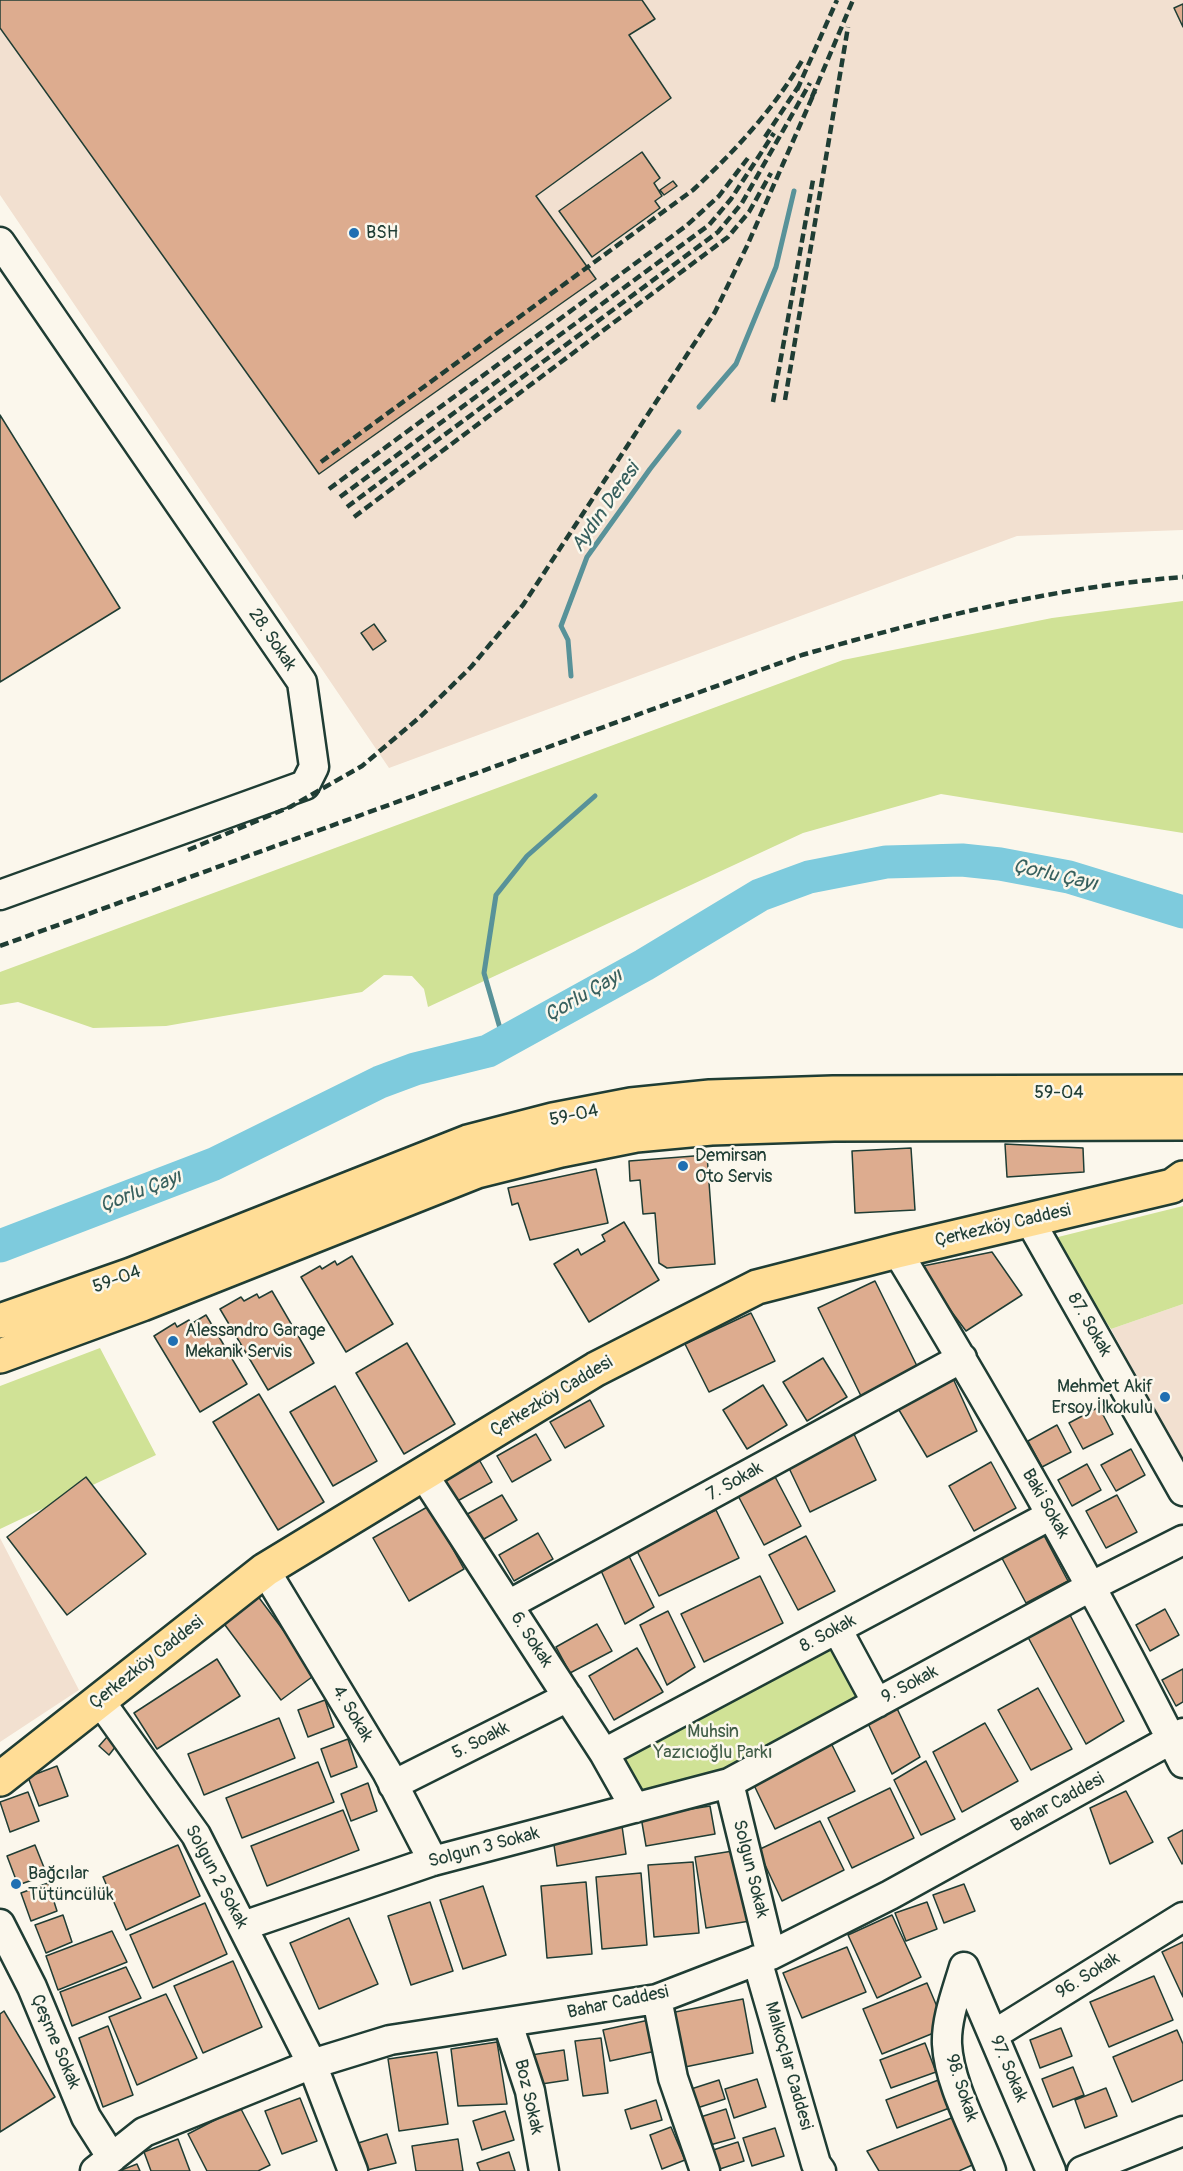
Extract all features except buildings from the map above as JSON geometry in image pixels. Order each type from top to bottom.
[{"type":"main road","name":"59-04","points":[[0,1322],[131,1275],[468,1142],[554,1120],[631,1105],[710,1097],[833,1093],[1183,1092]]},
{"type":"main road","name":"59-04","points":[[0,1356],[142,1304],[477,1172],[614,1139],[711,1128],[834,1124],[1183,1123]]},
{"type":"main road","name":"Çerkezköy Caddesi","points":[[0,1779],[265,1570],[596,1369],[757,1287],[897,1251],[1172,1186],[1183,1178]]},
{"type":"street","name":"28. Sokak","points":[[0,242],[302,682],[314,767],[305,785],[0,895]]},
{"type":"street","name":"87. Sokak","points":[[1030,1221],[1183,1491]]},
{"type":"street","name":"Baki Sokak","points":[[897,1251],[962,1359],[1092,1586],[1179,1745]]},
{"type":"street","name":"7. Sokak","points":[[508,1605],[962,1359]]},
{"type":"street","name":"6. Sokak","points":[[423,1474],[604,1753],[635,1808]]},
{"type":"street","name":"8. Sokak","points":[[604,1753],[1051,1515]]},
{"type":"street","name":"9. Sokak","points":[[729,1783],[1092,1586],[1183,1540]]},
{"type":"street","name":"4. Sokak","points":[[265,1570],[393,1785],[434,1861]]},
{"type":"street","points":[[837,1629],[877,1703]]},
{"type":"street","name":"5. Soakk","points":[[393,1785],[568,1697]]},
{"type":"street","name":"Solgun 2 Sokak","points":[[100,1701],[195,1834],[312,2064],[353,2171]]},
{"type":"street","name":"Bahar Caddesi","points":[[103,2164],[144,2132],[312,2064],[390,2040],[508,2024],[657,1999],[764,1958],[1179,1745]]},
{"type":"street","name":"Solgun 3 Sokak","points":[[243,1926],[434,1861],[729,1783]]},
{"type":"street","name":"Solgun Sokak","points":[[729,1783],[764,1958]]},
{"type":"street","name":"96. Sokak","points":[[993,2035],[1183,1917]]},
{"type":"street","name":"Çeşme Sokak","points":[[0,1924],[32,1987],[87,2117],[103,2164]]},
{"type":"street","name":"Malkoçlar Caddesi","points":[[764,1958],[812,2168]]},
{"type":"street","name":"97. Sokak","points":[[964,1967],[1051,2171]]},
{"type":"street","name":"98. Sokak","points":[[964,1967],[953,2003],[947,2043],[952,2074],[991,2171]]},
{"type":"street","points":[[657,1999],[673,2078],[705,2171]]},
{"type":"street","name":"Boz Sokak","points":[[508,2024],[530,2091],[544,2171]]},
{"type":"street","points":[[1082,2171],[1181,2139]]},
{"type":"shaded area","points":[[0,0],[1183,0],[1183,530],[1017,536],[389,768],[0,195]]},
{"type":"shaded area","name":"Mehmet Akif Ersoy İlkokulu","points":[[1183,1304],[1183,1464],[1111,1329]]},
{"type":"shaded area","points":[[0,1538],[79,1690],[0,1742]]},
{"type":"green space","points":[[1183,601],[1183,833],[941,794],[803,833],[428,1007],[424,989],[412,976],[384,975],[362,992],[166,1026],[93,1028],[18,1002],[0,1005],[0,972],[843,660],[1052,618]]},
{"type":"green space","points":[[1183,1206],[1183,1304],[1111,1329],[1050,1239]]},
{"type":"green space","points":[[100,1348],[156,1455],[0,1529],[0,1386]]},
{"type":"green space","name":"Muhsin Yazıcıoğlu Parkı","points":[[835,1635],[870,1699],[725,1778],[637,1803],[610,1754]]},
{"type":"waterway","name":"Aydın Deresi","points":[[699,407],[736,364],[776,267],[794,191]]},
{"type":"waterway","name":"Aydın Deresi","points":[[571,676],[568,640],[561,626],[587,557],[679,432]]},
{"type":"waterway","points":[[504,1042],[484,973],[496,895],[527,856],[595,796]]},
{"type":"waterway","name":"Çorlu Çayı","points":[[0,1246],[214,1164],[380,1082],[415,1069],[488,1051],[644,965],[760,895],[809,877],[886,862],[962,860],[1000,864],[1069,877],[1183,912]]},
{"type":"railway","points":[[797,90],[837,0]]},
{"type":"railway","points":[[812,97],[853,0]]},
{"type":"railway","points":[[785,400],[848,27]]},
{"type":"railway","points":[[321,462],[693,190],[753,129],[803,59]]},
{"type":"railway","points":[[347,507],[718,232],[742,203],[810,83]]},
{"type":"railway","points":[[765,137],[800,84]]},
{"type":"railway","points":[[188,850],[290,807],[362,766],[420,717],[471,667],[523,605],[715,312],[747,246],[815,91]]},
{"type":"railway","points":[[340,497],[709,225],[731,199],[774,133]]},
{"type":"railway","points":[[329,489],[686,226],[719,196],[748,158]]},
{"type":"railway","points":[[354,517],[728,237],[749,212],[771,173]]},
{"type":"railway","points":[[773,402],[813,180]]},
{"type":"railway","points":[[0,946],[802,655],[991,606],[1086,588],[1183,577]]},
{"type":"place","name":"BSH","points":[[354,233]]},
{"type":"place","name":"Demirsan Oto Servis","points":[[683,1166]]},
{"type":"place","name":"Alessandro Garage Mekanik Servis","points":[[173,1341]]},
{"type":"place","name":"Mehmet Akif Ersoy İlkokulu","points":[[1165,1397]]},
{"type":"place","name":"Bağcılar Tütüncülük","points":[[16,1884]]}]
